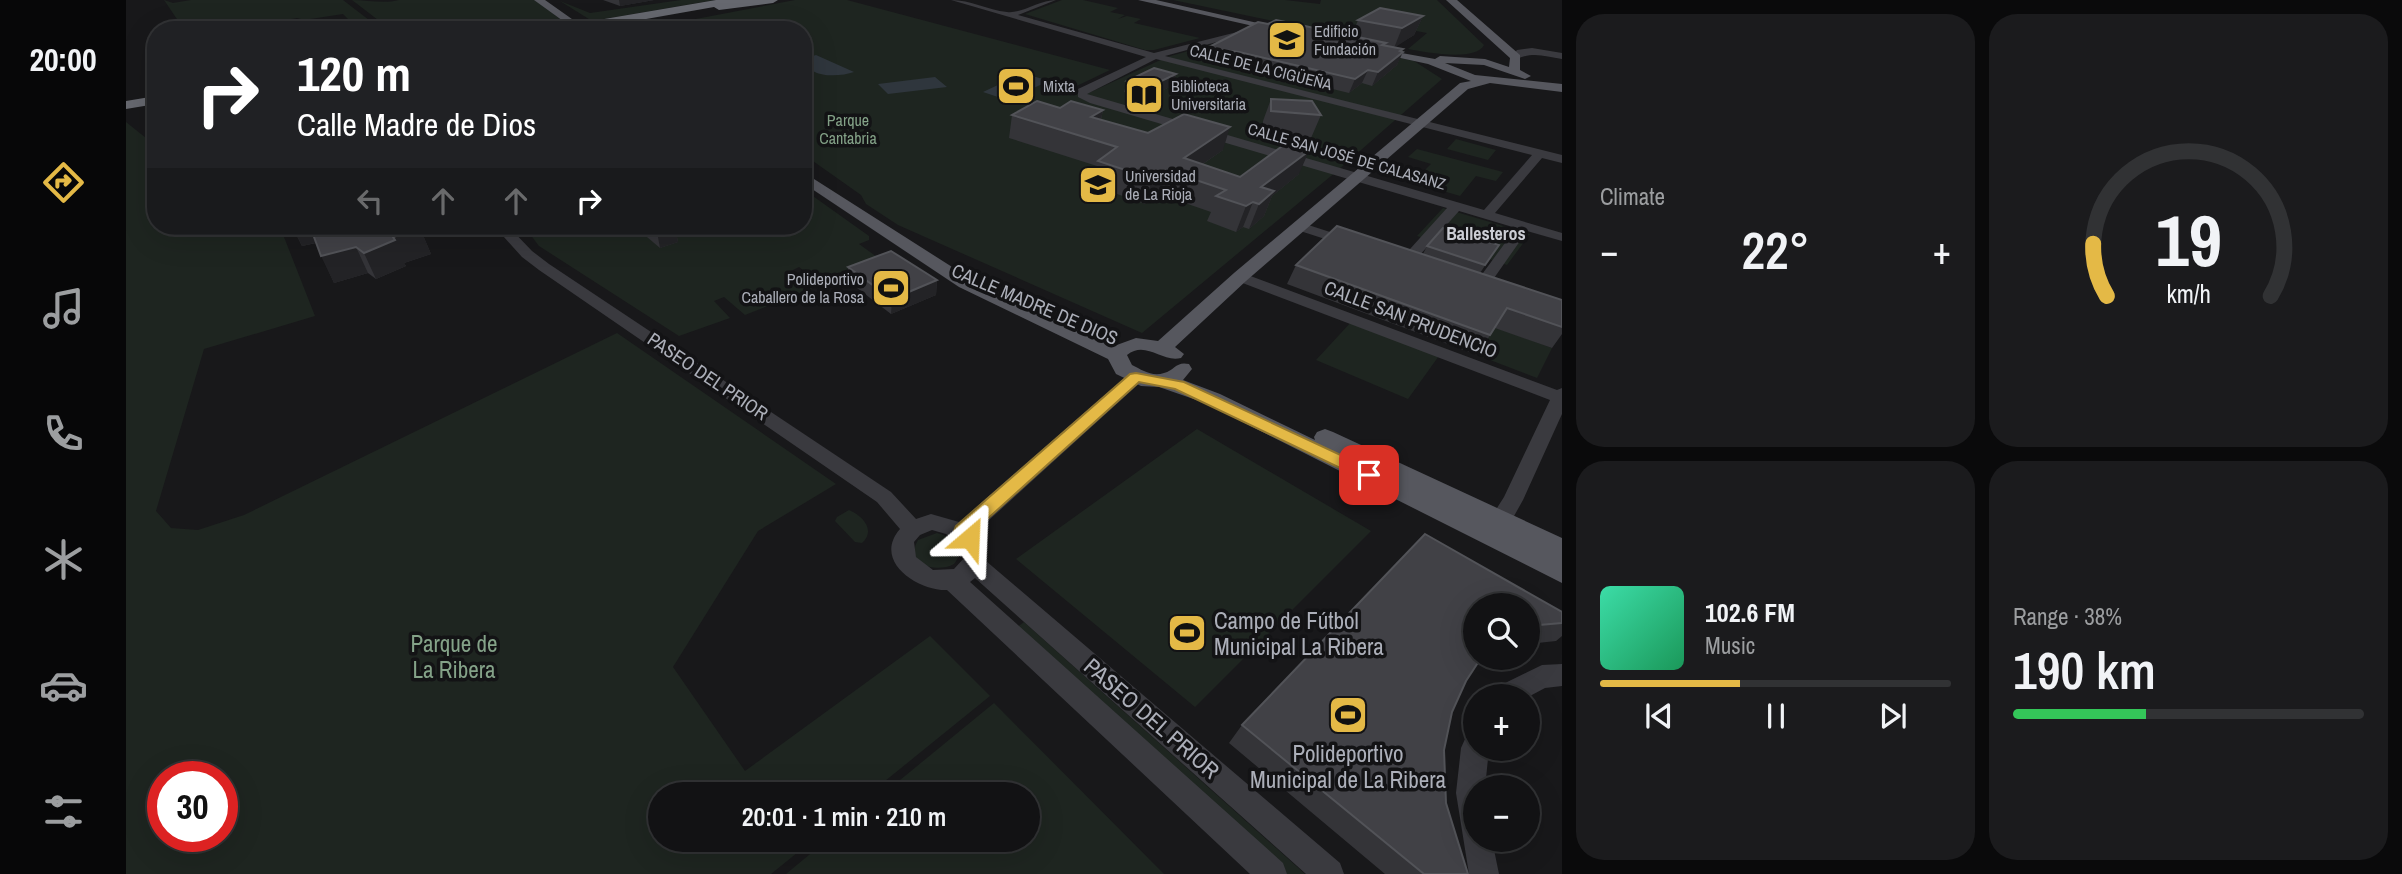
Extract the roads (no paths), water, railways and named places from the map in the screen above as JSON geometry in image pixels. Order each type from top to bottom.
[{"type":"highway","points":[[626,19],[723,0]]},
{"type":"highway","points":[[615,21],[734,0]]},
{"type":"highway","points":[[710,8],[756,0]]},
{"type":"highway","points":[[622,21],[773,0]]},
{"type":"highway","points":[[126,108],[147,104]]},
{"type":"main road","points":[[539,0],[572,21]]},
{"type":"main road","points":[[550,0],[575,21]]},
{"type":"main road","points":[[1143,0],[1298,31],[1157,0]]},
{"type":"main road","points":[[1449,0],[1516,57],[1513,74]]},
{"type":"main road","points":[[1354,45],[1450,63],[1493,58],[1497,54],[1496,48],[1449,0]]},
{"type":"main road","points":[[1367,44],[1450,63],[1462,80]]},
{"type":"main road","points":[[1476,60],[1513,74],[1562,87]]},
{"type":"main road","points":[[1162,348],[1419,124],[1462,80],[1489,80],[1513,74]]},
{"type":"main road","name":"CALLE MADRE DE DIOS","points":[[812,182],[937,262],[964,283],[1125,349]]},
{"type":"main road","points":[[1172,375],[1180,361],[1162,348],[1125,349],[1119,364],[1136,377],[1172,375],[1501,519],[1562,550]]},
{"type":"main road","points":[[1172,375],[1179,385],[1478,528],[1562,572]]},
{"type":"street","name":"CALLE DE LA CIGÜEÑA","points":[[955,0],[1155,56],[1562,159]]},
{"type":"street","points":[[1009,16],[1052,0]]},
{"type":"street","points":[[1155,56],[1265,26]]},
{"type":"street","points":[[1516,57],[1524,51],[1562,56]]},
{"type":"street","name":"CALLE SAN JOSÉ DE CALASANZ","points":[[1155,56],[1082,91],[1082,95],[1094,101],[1562,237]]},
{"type":"street","points":[[1487,215],[1539,154]]},
{"type":"street","points":[[1406,262],[1456,206]]},
{"type":"street","points":[[1299,226],[1370,250]]},
{"type":"street","points":[[1480,288],[1524,226]]},
{"type":"street","name":"PASEO DEL PRIOR","points":[[509,235],[544,267],[884,497],[912,529]]},
{"type":"street","name":"CALLE SAN PRUDENCIO","points":[[1241,279],[1562,396]]},
{"type":"street","points":[[963,531],[1136,377]]},
{"type":"street","points":[[1501,519],[1562,396]]},
{"type":"street","points":[[931,522],[963,531],[974,546],[974,563],[962,575],[951,579],[927,578],[907,565],[901,545],[912,529],[931,522]]},
{"type":"street","name":"PASEO DEL PRIOR","points":[[974,563],[1329,874]]},
{"type":"street","name":"PASEO DEL PRIOR","points":[[951,579],[1272,874]]},
{"type":"street","points":[[1528,684],[1542,677],[1562,675]]},
{"type":"street","points":[[1479,852],[1484,874]]},
{"type":"place","name":"Edificio Fundación","points":[[1287,40]]},
{"type":"place","name":"Mixta","points":[[1016,86]]},
{"type":"place","name":"Biblioteca Universitaria","points":[[1144,95]]},
{"type":"place","name":"Universidad de La Rioja","points":[[1098,185]]},
{"type":"place","name":"Polideportivo Caballero de la Rosa","points":[[891,288]]},
{"type":"place","name":"Campo de Fútbol Municipal La Ribera","points":[[1187,633]]},
{"type":"place","name":"Polideportivo Municipal de La Ribera","points":[[1348,715]]},
{"type":"district","name":"Ballesteros","points":[[1486,233]]},
{"type":"park label","name":"Parque Cantabria","points":[[848,129]]},
{"type":"park label","name":"Parque de La Ribera","points":[[454,656]]}]
